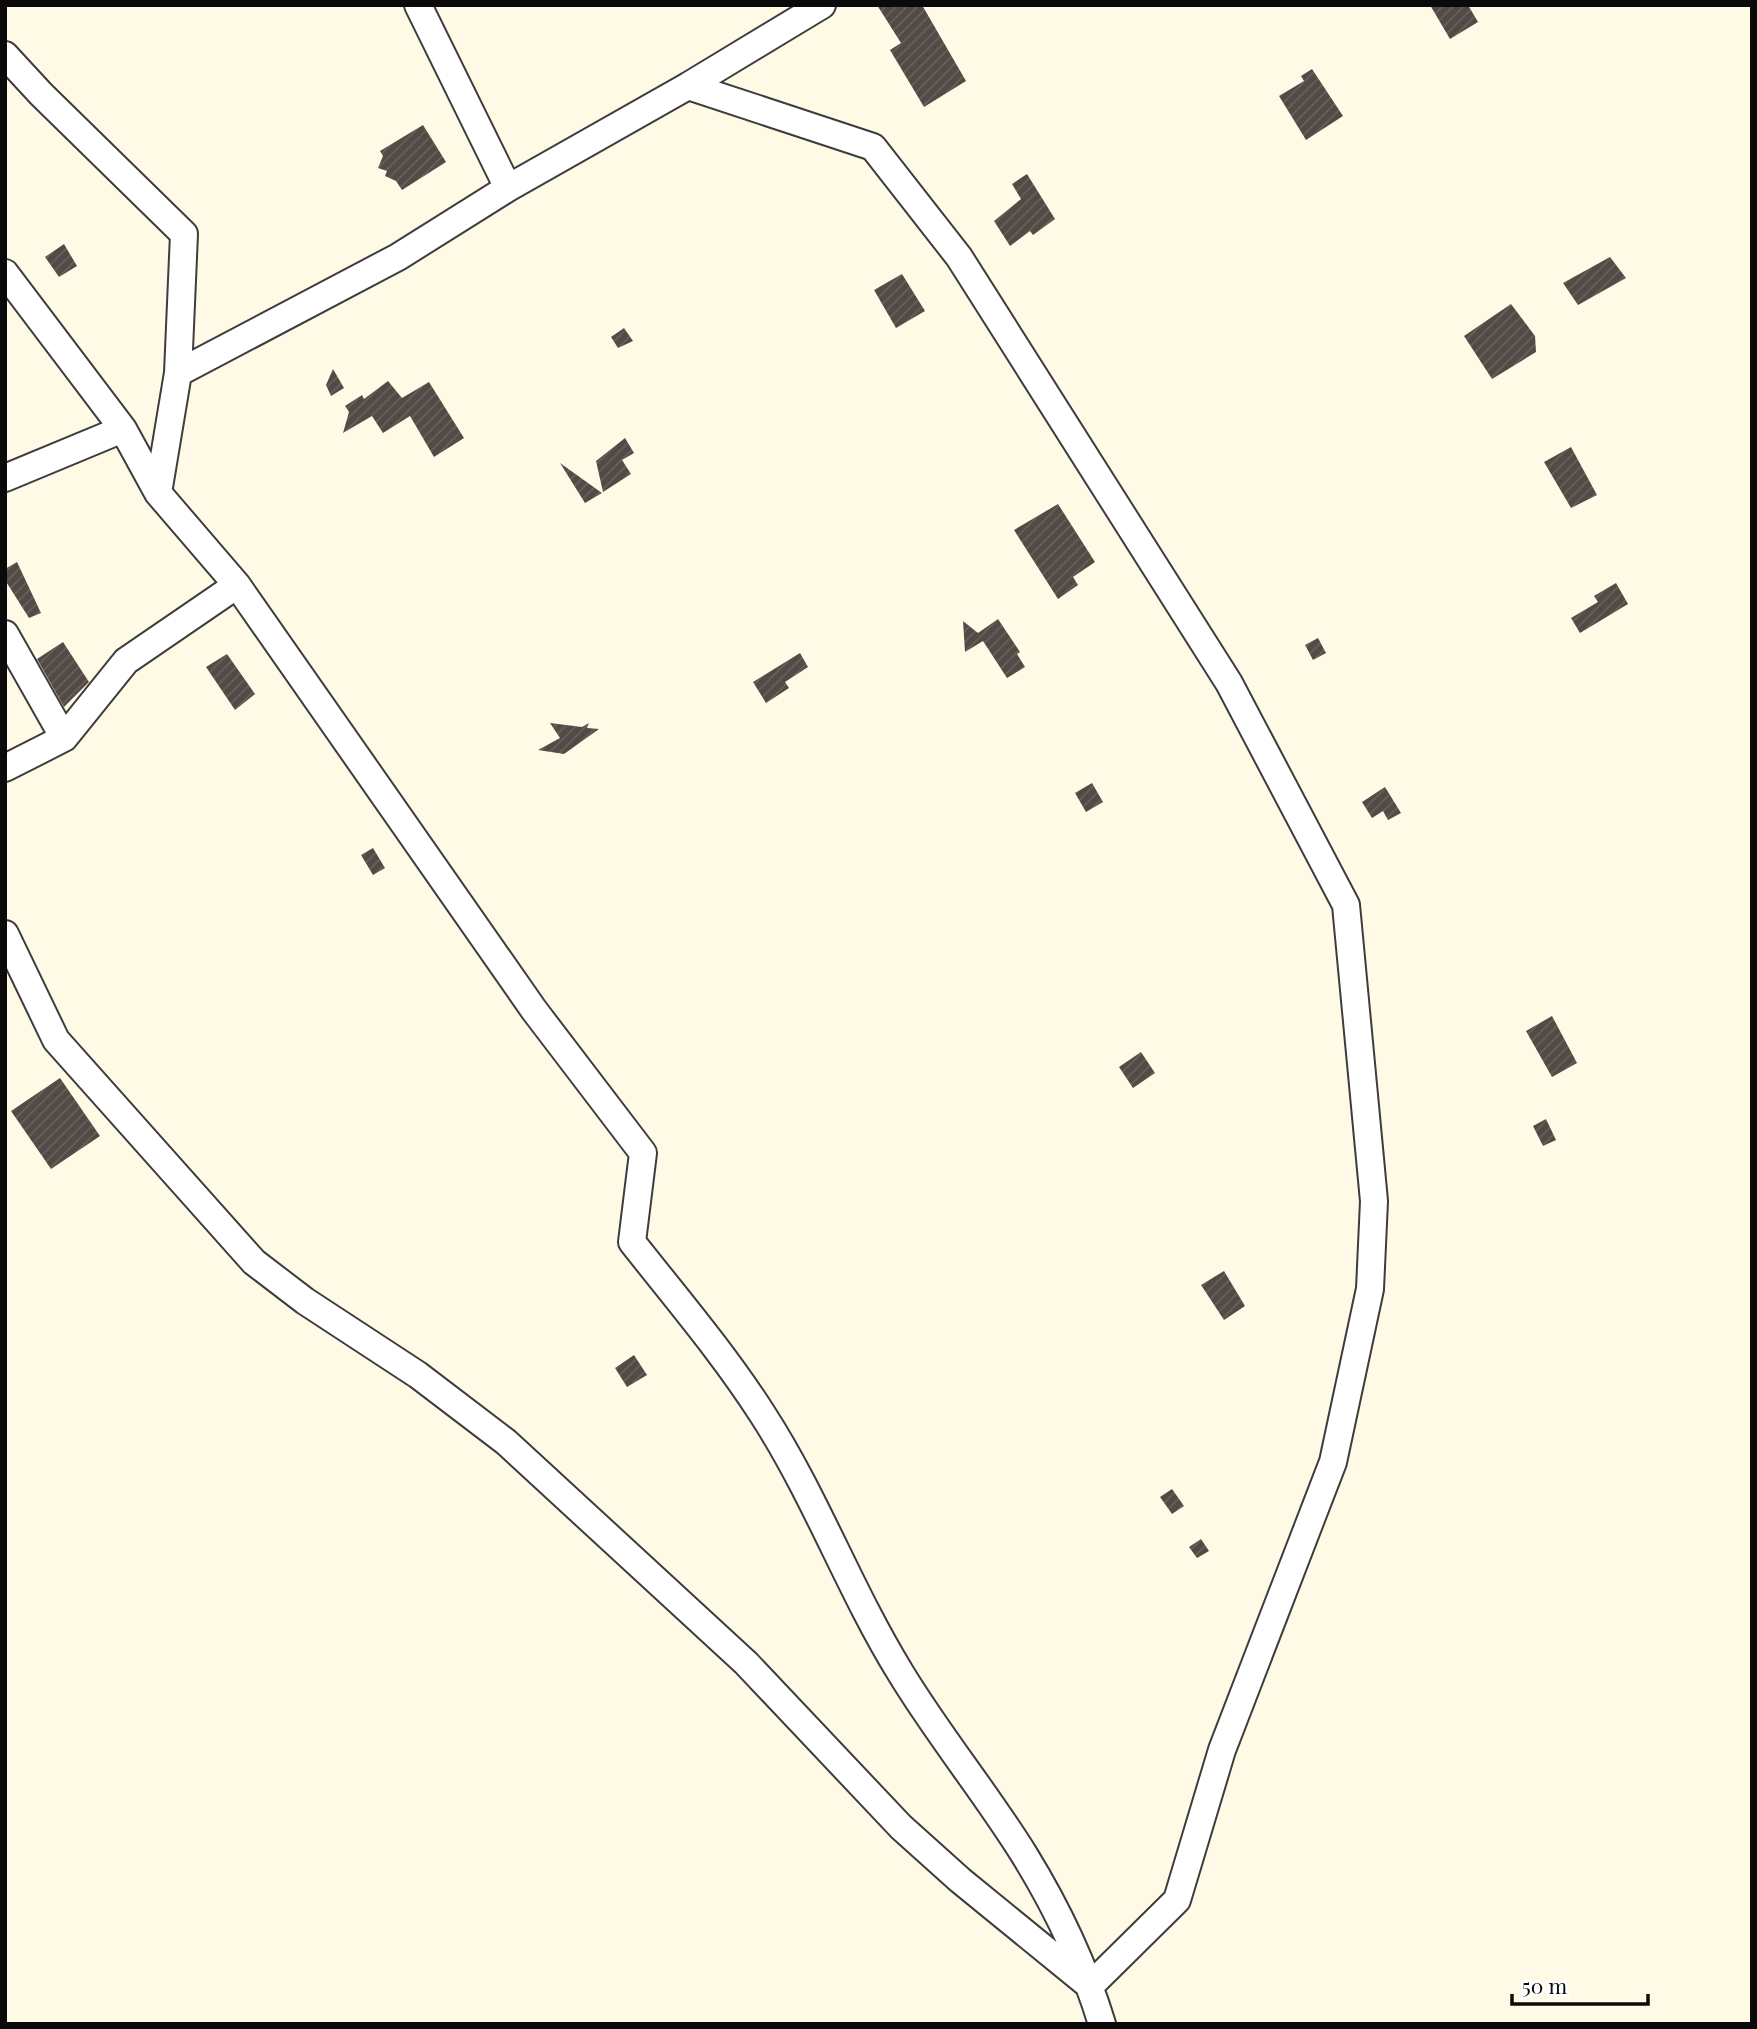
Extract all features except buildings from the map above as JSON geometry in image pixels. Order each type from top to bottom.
[{"type":"street","points":[[418,5],[508,188]]},
{"type":"street","points":[[178,373],[398,257],[508,188],[688,86],[822,5]]},
{"type":"street","points":[[5,55],[41,94],[184,234],[178,373],[158,493]]},
{"type":"street","points":[[688,86],[873,147],[959,257],[1228,682],[1346,905],[1374,1202],[1370,1289],[1333,1462],[1222,1750],[1177,1900],[1090,1986]]},
{"type":"street","points":[[5,273],[123,429],[158,493],[237,585],[534,1010],[643,1153],[632,1242],[714,1346],[763,1415],[800,1480],[887,1651],[922,1708],[1025,1856],[1073,1945],[1102,2024]]},
{"type":"street","points":[[5,478],[123,429]]},
{"type":"street","points":[[5,768],[64,738],[126,661],[237,585]]},
{"type":"street","points":[[5,634],[64,738]]},
{"type":"street","points":[[5,934],[56,1040],[254,1262],[306,1301],[418,1375],[506,1442],[746,1663],[901,1827],[970,1889],[1090,1986]]}]
